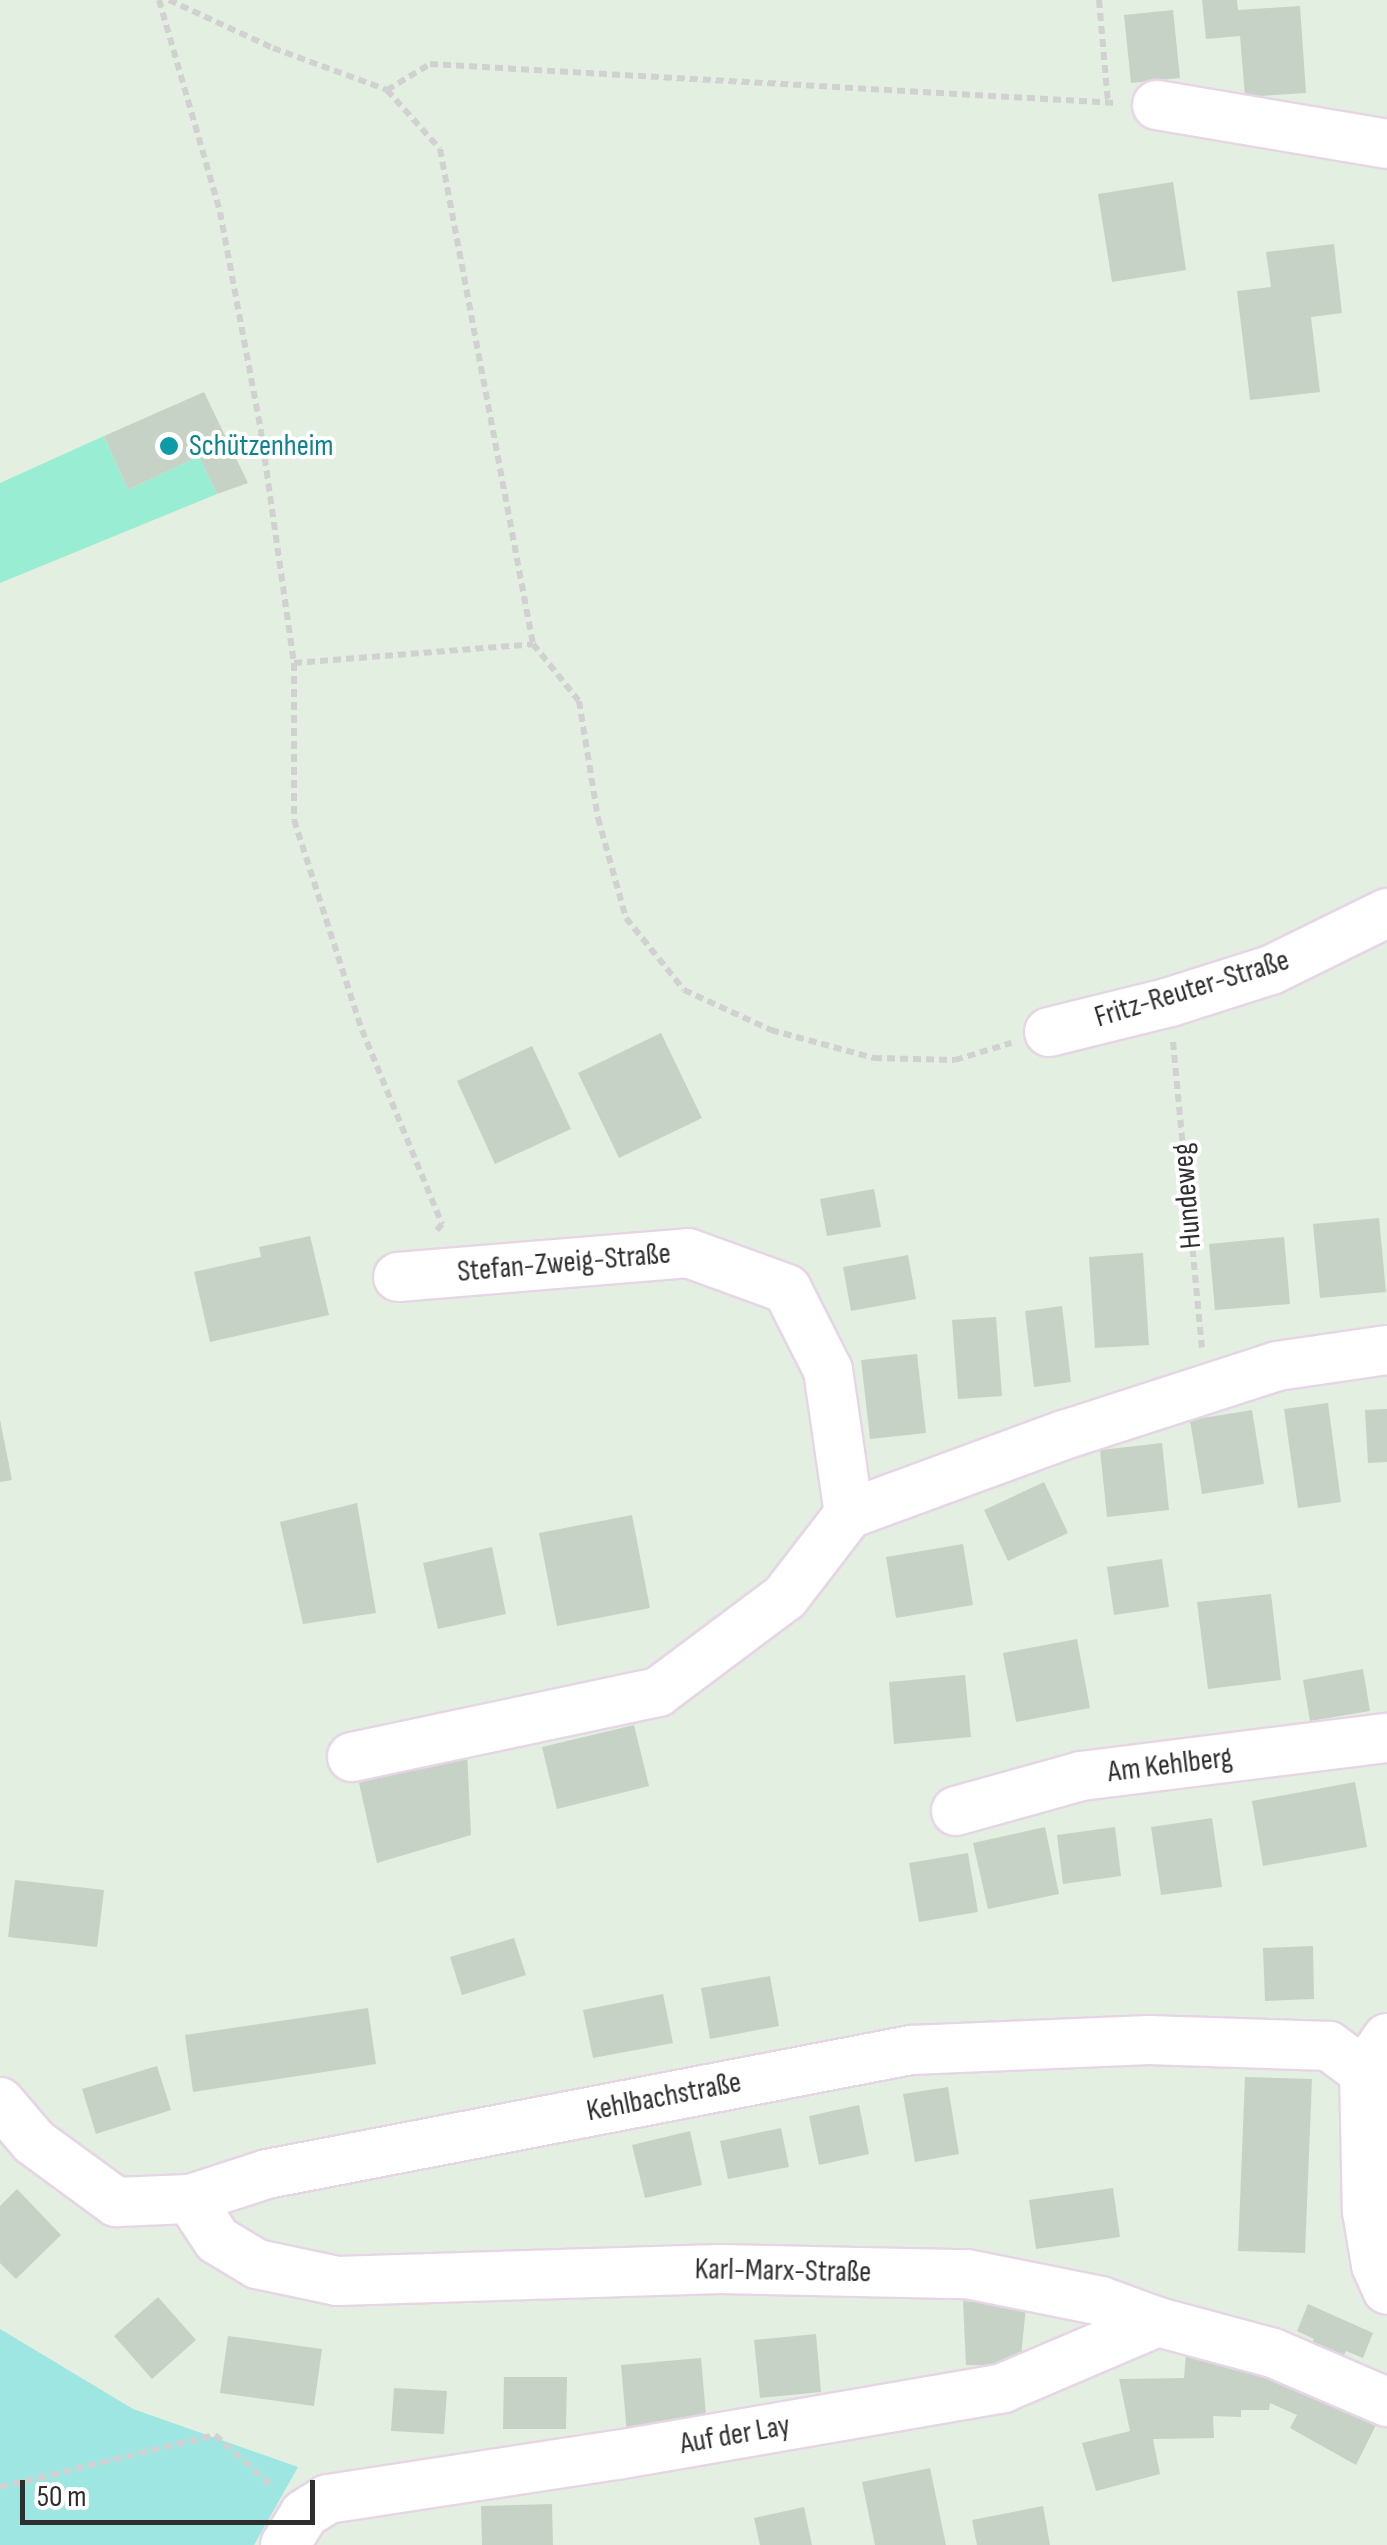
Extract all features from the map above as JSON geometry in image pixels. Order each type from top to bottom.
[{"type":"street","points":[[1156,105],[1387,144]]},
{"type":"street","name":"Fritz-Reuter-Straße","points":[[1049,1032],[1170,1002],[1271,970],[1387,913]]},
{"type":"street","name":"Stefan-Zweig-Straße","points":[[398,1277],[688,1253],[787,1289],[828,1370],[849,1514]]},
{"type":"street","points":[[352,1757],[658,1692],[785,1596],[849,1514],[1277,1366],[1387,1350]]},
{"type":"street","name":"Am Kehlberg","points":[[956,1811],[1080,1776],[1387,1738]]},
{"type":"street","name":"Kehlbachstraße","points":[[0,2102],[34,2142],[116,2202],[190,2198],[267,2174],[911,2050],[1149,2040],[1329,2046],[1375,2055]]},
{"type":"street","points":[[1375,2055],[1376,2265],[1387,2290]]},
{"type":"street","name":"Karl-Marx-Straße","points":[[190,2198],[217,2240],[257,2264],[338,2282],[720,2269],[966,2274],[1101,2301],[1158,2322],[1273,2353],[1387,2402]]},
{"type":"street","name":"Auf der Lay","points":[[295,2530],[328,2499],[617,2455],[1003,2388],[1158,2322]]},
{"type":"path","points":[[159,0],[220,212],[261,432],[294,663],[294,820],[362,1030],[442,1224],[398,1277]]},
{"type":"path","points":[[169,0],[272,48],[387,90],[440,149],[533,644],[578,701],[598,818],[626,918],[684,990],[772,1030],[874,1058],[955,1060],[1049,1032]]},
{"type":"path","points":[[1098,0],[1108,103]]},
{"type":"path","points":[[387,90],[430,64],[1156,105]]},
{"type":"path","points":[[294,663],[533,644]]},
{"type":"path","name":"Hundeweg","points":[[1170,1002],[1206,1389]]},
{"type":"path","points":[[0,2487],[215,2435],[295,2530]]},
{"type":"shaded area","points":[[0,2329],[133,2409],[298,2467],[254,2545],[0,2545]]},
{"type":"green space","points":[[104,436],[128,490],[199,456],[217,494],[0,583],[0,483]]},
{"type":"building","points":[[1202,0],[1237,0],[1238,10],[1300,6],[1306,93],[1245,97],[1240,36],[1206,39]]},
{"type":"building","points":[[1173,10],[1180,78],[1131,83],[1124,15]]},
{"type":"building","points":[[1173,182],[1186,270],[1112,282],[1098,194]]},
{"type":"building","points":[[1334,244],[1342,313],[1311,317],[1320,392],[1250,400],[1237,291],[1271,287],[1266,252]]},
{"type":"building","name":"Schützenheim","points":[[204,392],[248,483],[217,494],[199,456],[128,490],[104,436]]},
{"type":"building","points":[[661,1033],[702,1118],[619,1158],[578,1073]]},
{"type":"building","points":[[532,1046],[571,1129],[495,1164],[457,1081]]},
{"type":"building","points":[[874,1189],[881,1227],[827,1236],[820,1199]]},
{"type":"building","points":[[1379,1218],[1386,1292],[1320,1298],[1313,1224]]},
{"type":"building","points":[[310,1236],[329,1315],[210,1342],[194,1272],[261,1257],[259,1247]]},
{"type":"building","points":[[1284,1237],[1290,1304],[1215,1310],[1209,1244]]},
{"type":"building","points":[[1143,1253],[1149,1345],[1095,1348],[1089,1257]]},
{"type":"building","points":[[908,1255],[916,1299],[851,1311],[843,1267]]},
{"type":"building","points":[[1062,1306],[1071,1382],[1034,1387],[1025,1311]]},
{"type":"building","points":[[996,1317],[1002,1396],[958,1399],[952,1320]]},
{"type":"building","points":[[917,1354],[926,1433],[870,1439],[861,1360]]},
{"type":"building","points":[[1328,1403],[1341,1502],[1298,1508],[1284,1409]]},
{"type":"building","points":[[1387,1409],[1387,1462],[1368,1463],[1365,1410]]},
{"type":"building","points":[[1252,1410],[1264,1484],[1202,1494],[1190,1420]]},
{"type":"building","points":[[0,1420],[12,1480],[0,1482]]},
{"type":"building","points":[[1162,1443],[1169,1510],[1107,1517],[1100,1450]]},
{"type":"building","points":[[1044,1482],[1068,1533],[1008,1561],[984,1510]]},
{"type":"building","points":[[357,1503],[376,1613],[303,1624],[280,1522]]},
{"type":"building","points":[[632,1515],[650,1608],[557,1626],[539,1533]]},
{"type":"building","points":[[963,1544],[973,1605],[896,1618],[886,1557]]},
{"type":"building","points":[[492,1547],[506,1614],[438,1629],[423,1563]]},
{"type":"building","points":[[1162,1559],[1169,1607],[1114,1615],[1107,1567]]},
{"type":"building","points":[[1271,1594],[1281,1680],[1208,1689],[1197,1602]]},
{"type":"building","points":[[1077,1639],[1090,1708],[1016,1722],[1003,1653]]},
{"type":"building","points":[[1363,1669],[1370,1711],[1310,1721],[1303,1680]]},
{"type":"building","points":[[965,1675],[971,1737],[894,1744],[889,1682]]},
{"type":"building","points":[[634,1725],[649,1786],[557,1809],[542,1747]]},
{"type":"building","points":[[467,1750],[471,1835],[377,1863],[359,1783]]},
{"type":"building","points":[[1355,1782],[1367,1847],[1263,1866],[1252,1801]]},
{"type":"building","points":[[1212,1818],[1222,1887],[1161,1895],[1151,1827]]},
{"type":"building","points":[[1045,1827],[1059,1894],[988,1909],[973,1843]]},
{"type":"building","points":[[1115,1827],[1121,1876],[1063,1884],[1057,1835]]},
{"type":"building","points":[[968,1853],[978,1912],[919,1922],[909,1863]]},
{"type":"building","points":[[15,1880],[104,1890],[97,1947],[8,1937]]},
{"type":"building","points":[[514,1938],[526,1975],[462,1995],[450,1957]]},
{"type":"building","points":[[1313,1946],[1314,1999],[1265,2001],[1263,1948]]},
{"type":"building","points":[[770,1976],[779,2026],[710,2039],[701,1988]]},
{"type":"building","points":[[663,1994],[673,2043],[593,2058],[583,2010]]},
{"type":"building","points":[[368,2008],[376,2064],[193,2092],[185,2035]]},
{"type":"building","points":[[157,2066],[171,2110],[96,2134],[82,2089]]},
{"type":"building","points":[[1245,2077],[1312,2079],[1305,2253],[1238,2251]]},
{"type":"building","points":[[948,2087],[959,2154],[915,2162],[903,2094]]},
{"type":"building","points":[[859,2105],[869,2154],[819,2165],[809,2116]]},
{"type":"building","points":[[781,2128],[789,2167],[728,2179],[720,2141]]},
{"type":"building","points":[[690,2131],[702,2185],[645,2198],[632,2145]]},
{"type":"building","points":[[1113,2188],[1120,2237],[1036,2249],[1029,2200]]},
{"type":"building","points":[[17,2189],[61,2235],[16,2279],[0,2263],[0,2206]]},
{"type":"building","points":[[158,2297],[196,2340],[152,2379],[114,2336]]},
{"type":"building","points":[[963,2301],[1026,2307],[1020,2366],[966,2365]]},
{"type":"building","points":[[1308,2304],[1373,2333],[1363,2358],[1346,2351],[1339,2365],[1308,2351],[1314,2339],[1297,2331]]},
{"type":"building","points":[[816,2334],[821,2392],[760,2398],[754,2340]]},
{"type":"building","points":[[228,2336],[322,2349],[314,2406],[220,2393]]},
{"type":"building","points":[[1187,2341],[1380,2417],[1356,2465],[1290,2428],[1297,2415],[1270,2403],[1269,2410],[1241,2410],[1241,2417],[1213,2416],[1214,2438],[1153,2439],[1160,2474],[1096,2491],[1082,2443],[1130,2431],[1119,2379],[1184,2378]]},
{"type":"building","points":[[701,2358],[707,2427],[627,2434],[621,2365]]},
{"type":"building","points":[[504,2377],[567,2377],[566,2429],[503,2429]]},
{"type":"building","points":[[394,2388],[447,2391],[444,2434],[391,2431]]},
{"type":"building","points":[[930,2468],[946,2545],[875,2545],[862,2482]]},
{"type":"building","points":[[552,2504],[553,2545],[482,2545],[481,2506]]},
{"type":"building","points":[[1043,2506],[1050,2545],[977,2545],[972,2520]]},
{"type":"building","points":[[804,2507],[812,2545],[760,2545],[754,2518]]},
{"type":"place","name":"Schützenheim","points":[[169,446]]}]
